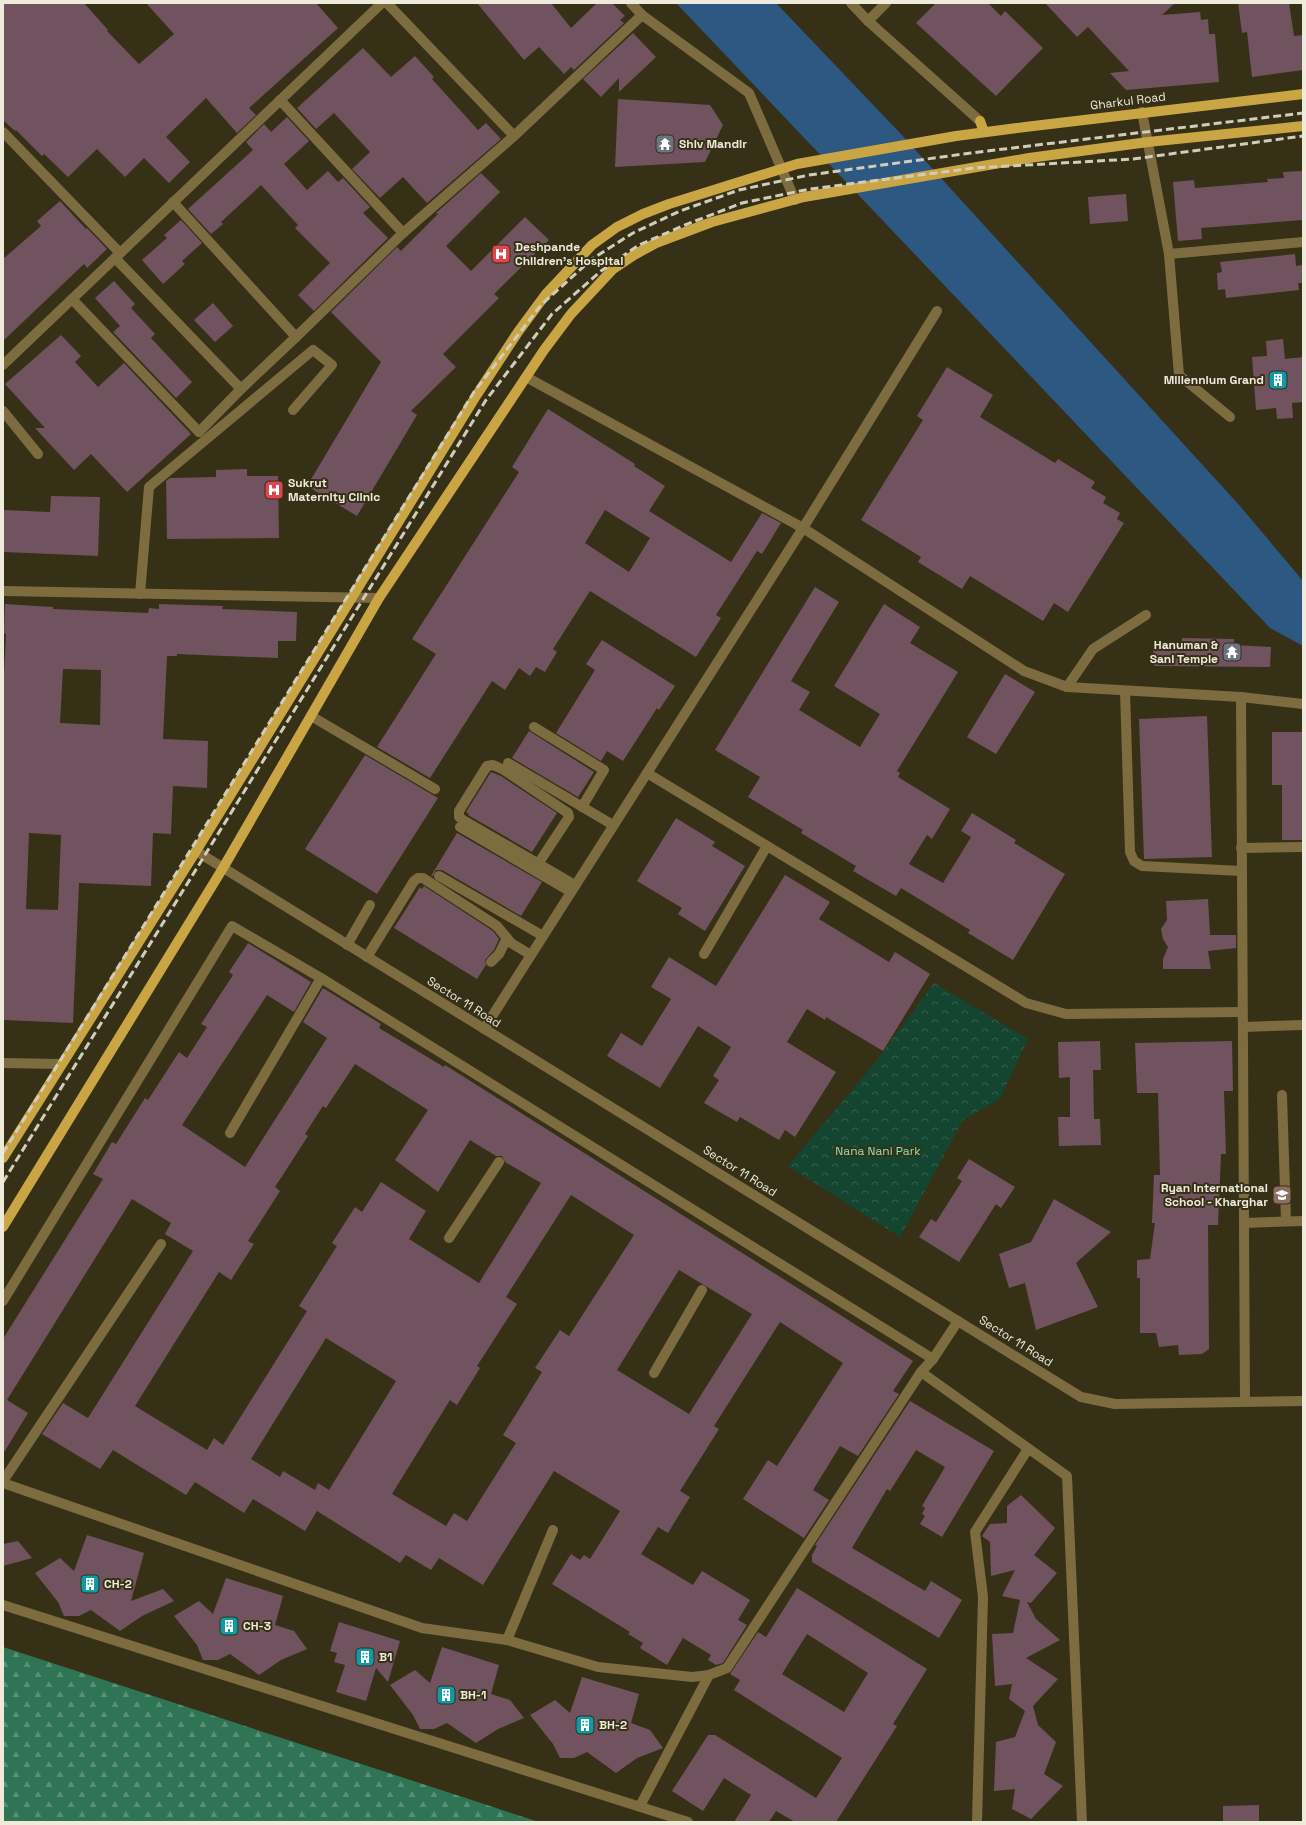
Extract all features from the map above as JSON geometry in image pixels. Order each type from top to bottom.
[{"type":"main road","name":"Gharkul Road","points":[[3,1158],[60,1064],[196,851],[352,597],[518,332],[546,294],[592,245],[617,227],[643,214],[704,192],[797,164],[984,132],[1303,94]]},
{"type":"main road","points":[[980,121],[984,132]]},
{"type":"main road","points":[[3,1226],[224,868],[379,598],[526,377],[571,314],[613,269],[656,243],[680,233],[712,222],[800,199],[1028,158],[1148,142],[1303,126]]},
{"type":"street","points":[[3,365],[382,3]]},
{"type":"street","points":[[387,3],[514,136]]},
{"type":"street","points":[[631,3],[642,16],[749,93],[782,168],[800,199]]},
{"type":"street","points":[[851,3],[868,21],[980,121]]},
{"type":"street","points":[[868,21],[886,3]]},
{"type":"street","points":[[72,298],[198,432],[402,233],[514,136],[642,16]]},
{"type":"street","points":[[280,100],[402,233]]},
{"type":"street","points":[[1142,112],[1169,254],[1179,375],[1230,417]]},
{"type":"street","points":[[4,135],[118,255],[241,389]]},
{"type":"street","points":[[173,202],[296,337]]},
{"type":"street","points":[[1169,254],[1303,242]]},
{"type":"street","points":[[484,1029],[803,528],[937,311]]},
{"type":"street","points":[[140,594],[150,487],[313,350],[332,365],[293,410]]},
{"type":"street","points":[[526,377],[803,528],[1024,671],[1067,687],[1241,697],[1303,704]]},
{"type":"street","points":[[3,411],[38,454]]},
{"type":"street","points":[[3,591],[379,598]]},
{"type":"street","points":[[1067,687],[1093,650],[1146,615]]},
{"type":"street","points":[[1125,691],[1130,852],[1134,861],[1142,866],[1241,871]]},
{"type":"street","points":[[1241,697],[1245,1401]]},
{"type":"street","points":[[311,716],[435,789]]},
{"type":"street","points":[[534,727],[604,770],[582,807]]},
{"type":"street","points":[[508,763],[613,825]]},
{"type":"street","points":[[538,864],[569,817],[568,813],[504,770],[493,765],[487,766],[459,811],[459,816],[538,864],[573,888]]},
{"type":"street","points":[[647,773],[1026,1003],[1066,1014],[1242,1012]]},
{"type":"street","points":[[460,827],[573,888]]},
{"type":"street","points":[[704,954],[767,846]]},
{"type":"street","points":[[1241,848],[1303,847]]},
{"type":"street","name":"Sector 11 Road","points":[[196,851],[1081,1397],[1115,1404],[1303,1401]]},
{"type":"street","points":[[439,876],[543,936]]},
{"type":"street","points":[[367,957],[414,881],[418,878],[423,878],[497,926],[511,943],[530,955]]},
{"type":"street","points":[[347,945],[370,905]]},
{"type":"street","points":[[3,1301],[232,926],[321,978],[531,1113],[732,1238],[933,1359]]},
{"type":"street","points":[[491,962],[499,954],[507,938]]},
{"type":"street","points":[[230,1133],[321,978]]},
{"type":"street","points":[[1243,1027],[1303,1025]]},
{"type":"street","points":[[3,1063],[60,1064]]},
{"type":"street","points":[[1282,1095],[1286,1221]]},
{"type":"street","points":[[449,1238],[499,1162]]},
{"type":"street","points":[[1244,1223],[1303,1221]]},
{"type":"street","points":[[161,1244],[3,1482],[422,1628],[507,1640],[598,1667],[692,1677],[709,1675],[726,1668],[922,1372],[933,1359],[958,1321]]},
{"type":"street","points":[[654,1373],[702,1290]]},
{"type":"street","points":[[922,1372],[1067,1476],[1082,1822]]},
{"type":"street","points":[[977,1822],[983,1597],[975,1532],[1028,1449]]},
{"type":"street","points":[[507,1640],[553,1530]]},
{"type":"street","points":[[3,1605],[688,1822]]},
{"type":"street","points":[[640,1806],[709,1675]]},
{"type":"green space","name":"Nana Nani Park","points":[[934,983],[1028,1039],[1000,1099],[963,1120],[900,1237],[788,1166],[877,1060]]},
{"type":"green space","points":[[3,1647],[539,1822],[3,1822]]},
{"type":"water","points":[[676,3],[776,3],[899,132],[1240,506],[1303,581],[1303,646],[1270,628]]},
{"type":"building","points":[[3,3],[84,3],[108,30],[107,31],[139,64],[174,34],[146,3],[316,3],[338,28],[249,108],[256,115],[237,133],[206,98],[166,137],[190,162],[169,183],[144,158],[125,177],[97,149],[68,177],[44,154],[42,156],[16,130],[15,131],[3,120]]},
{"type":"building","points":[[477,3],[551,3],[571,28],[597,3],[612,3],[625,16],[620,20],[624,23],[574,70],[571,67],[564,74],[539,47],[524,60]]},
{"type":"building","points":[[936,3],[988,3],[1001,16],[1005,11],[1043,48],[996,96],[916,23]]},
{"type":"building","points":[[1045,3],[1175,3],[1162,15],[1200,12],[1201,20],[1208,19],[1209,34],[1215,34],[1219,82],[1126,90],[1110,73],[1129,71],[1088,27],[1077,37]]},
{"type":"building","points":[[1238,3],[1289,3],[1294,36],[1303,35],[1303,70],[1252,77],[1247,32],[1242,33]]},
{"type":"building","points":[[633,33],[656,57],[619,92],[619,78],[601,97],[583,79]]},
{"type":"building","points":[[363,48],[391,77],[415,56],[434,77],[432,79],[478,130],[486,123],[501,139],[427,203],[403,177],[380,198],[352,169],[370,152],[334,113],[316,129],[297,108]]},
{"type":"building","name":"Shiv Mandir","points":[[618,99],[710,105],[723,125],[705,162],[615,167]]},
{"type":"building","points":[[287,117],[309,141],[284,164],[307,190],[328,171],[338,182],[343,178],[370,207],[363,213],[388,238],[314,311],[298,295],[330,263],[295,228],[298,225],[261,185],[221,222],[223,224],[211,234],[188,209],[253,150],[246,142],[264,124],[271,132]]},
{"type":"building","points":[[1303,171],[1303,220],[1201,228],[1202,239],[1178,241],[1173,182],[1194,180],[1195,188],[1268,182],[1267,179],[1284,178],[1283,172]]},
{"type":"building","points":[[481,173],[500,192],[446,246],[471,271],[525,217],[549,240],[494,294],[499,298],[443,354],[456,367],[411,411],[417,415],[357,516],[307,486],[381,362],[331,312],[397,247],[401,251],[438,214],[436,213]]},
{"type":"building","points":[[1126,194],[1128,221],[1090,224],[1088,197]]},
{"type":"building","points":[[60,201],[107,249],[87,268],[84,264],[3,341],[3,259],[41,226],[37,221]]},
{"type":"building","points":[[181,220],[202,243],[182,261],[185,264],[163,284],[142,260],[167,238],[164,235]]},
{"type":"building","points":[[1295,254],[1296,266],[1302,265],[1303,283],[1298,283],[1299,290],[1226,298],[1225,289],[1218,290],[1217,273],[1222,272],[1220,262]]},
{"type":"building","points":[[114,281],[135,304],[131,308],[155,334],[151,338],[192,382],[176,398],[113,332],[120,326],[95,298]]},
{"type":"building","points":[[213,303],[233,326],[215,342],[194,320]]},
{"type":"building","points":[[61,335],[81,356],[75,362],[98,387],[124,363],[191,434],[127,492],[91,454],[74,470],[35,428],[45,428],[5,384]]},
{"type":"building","name":"Millennium Grand","points":[[1283,339],[1285,359],[1303,357],[1303,402],[1292,403],[1293,418],[1277,419],[1276,408],[1256,410],[1252,357],[1267,356],[1266,341]]},
{"type":"building","points":[[947,367],[993,395],[980,417],[1055,463],[1058,459],[1095,482],[1091,488],[1106,497],[1103,503],[1120,513],[1117,519],[1124,523],[1068,612],[1054,603],[1043,621],[970,576],[962,589],[918,562],[921,557],[861,520],[923,420],[917,416]]},
{"type":"building","points":[[548,409],[635,464],[634,466],[665,486],[649,511],[731,562],[762,513],[781,523],[762,554],[757,551],[716,615],[721,618],[696,657],[590,591],[553,649],[557,652],[545,672],[536,667],[530,676],[519,668],[505,690],[492,681],[430,778],[377,747],[436,654],[412,639],[519,472],[512,467]],"holes":[[[605,510],[650,538],[629,572],[585,543]]]},
{"type":"building","points":[[247,469],[247,476],[278,476],[279,538],[167,539],[166,481],[170,478],[216,477],[216,470]]},
{"type":"building","points":[[51,496],[100,497],[98,556],[3,552],[3,510],[50,512]]},
{"type":"building","points":[[815,587],[839,602],[791,681],[810,692],[799,710],[860,747],[880,714],[834,686],[884,604],[920,627],[910,643],[958,672],[897,771],[900,773],[898,777],[950,809],[932,839],[927,835],[909,864],[943,883],[971,837],[961,831],[972,813],[1016,840],[1014,843],[1065,874],[1013,960],[968,933],[970,930],[901,888],[896,896],[853,871],[856,866],[801,833],[803,830],[748,797],[760,777],[715,750]]},
{"type":"building","points":[[5,604],[53,607],[53,609],[148,613],[149,608],[159,609],[159,604],[223,606],[222,609],[297,612],[296,641],[278,641],[278,658],[177,654],[177,656],[167,656],[163,739],[208,741],[207,788],[173,786],[171,834],[153,833],[151,886],[79,883],[73,1023],[3,1020],[3,693],[6,634],[4,633]],"holes":[[[63,669],[101,670],[100,725],[60,723]],[[29,833],[61,835],[58,910],[26,909]]]},
{"type":"building","points":[[1182,638],[1234,639],[1234,645],[1271,647],[1270,667],[1154,666],[1153,646],[1181,646]]},
{"type":"building","points":[[602,640],[675,686],[659,710],[657,708],[623,761],[607,751],[601,761],[556,733],[595,670],[586,664]]},
{"type":"building","points":[[1005,674],[1035,692],[996,754],[967,737]]},
{"type":"building","points":[[1207,716],[1212,857],[1144,859],[1139,719]]},
{"type":"building","points":[[529,731],[594,772],[578,797],[512,758]]},
{"type":"building","points":[[1272,732],[1303,732],[1303,840],[1282,840],[1282,785],[1272,785]]},
{"type":"building","points":[[365,755],[438,798],[377,894],[305,849]]},
{"type":"building","points":[[491,772],[501,776],[557,813],[532,852],[468,815],[469,814],[466,812]]},
{"type":"building","points":[[676,818],[715,842],[712,846],[745,866],[705,931],[678,914],[682,908],[637,881]]},
{"type":"building","points":[[457,833],[542,882],[521,916],[442,870],[436,870],[433,876],[431,876]]},
{"type":"building","points":[[785,875],[830,902],[819,919],[889,962],[895,952],[930,974],[883,1051],[826,1017],[825,1020],[807,1009],[787,1042],[836,1072],[795,1137],[785,1130],[779,1140],[740,1117],[737,1122],[704,1103],[719,1080],[713,1076],[731,1047],[698,1026],[660,1088],[607,1056],[621,1033],[642,1046],[671,999],[651,987],[669,957],[716,986]]},
{"type":"building","points":[[424,886],[493,931],[499,939],[494,950],[485,960],[486,965],[477,979],[394,928],[420,887],[422,889]]},
{"type":"building","points":[[1208,899],[1210,935],[1236,935],[1236,948],[1208,951],[1211,969],[1163,969],[1163,959],[1168,947],[1163,939],[1161,929],[1167,920],[1166,901]]},
{"type":"building","points":[[248,943],[311,982],[294,1012],[267,995],[182,1125],[245,1167],[327,1038],[303,1022],[323,988],[381,1024],[379,1028],[444,1067],[445,1065],[913,1361],[893,1391],[899,1394],[858,1456],[840,1446],[813,1490],[829,1500],[804,1538],[743,1499],[768,1460],[777,1466],[843,1363],[780,1322],[714,1426],[719,1429],[680,1491],[690,1497],[668,1533],[658,1527],[641,1554],[693,1585],[702,1571],[750,1600],[738,1620],[747,1625],[723,1663],[716,1665],[708,1660],[711,1655],[683,1638],[667,1665],[640,1648],[643,1643],[628,1634],[630,1632],[552,1584],[571,1554],[580,1560],[584,1555],[590,1559],[620,1511],[554,1471],[483,1585],[439,1558],[431,1570],[406,1555],[400,1563],[317,1511],[305,1531],[253,1499],[244,1513],[195,1482],[186,1495],[113,1450],[100,1469],[42,1434],[63,1403],[88,1418],[193,1251],[165,1234],[171,1223],[132,1199],[7,1400],[28,1413],[3,1454],[3,1339],[103,1179],[93,1174],[112,1142],[116,1144],[145,1098],[148,1100],[179,1052],[187,1058],[207,1027],[201,1024],[233,975],[229,972]],"holes":[[[355,1064],[428,1110],[395,1160],[438,1192],[470,1140],[496,1156],[502,1156],[505,1162],[541,1183],[479,1283],[409,1239],[426,1211],[381,1182],[362,1212],[355,1207],[332,1243],[337,1246],[299,1306],[307,1311],[223,1445],[214,1438],[207,1450],[135,1406],[219,1272],[231,1280],[254,1244],[248,1241],[280,1191],[275,1187],[308,1136],[305,1134],[323,1106],[326,1108]],[[571,1195],[634,1235],[569,1336],[560,1330],[535,1368],[542,1372],[503,1435],[516,1443],[467,1521],[454,1513],[446,1526],[392,1494],[450,1400],[457,1405],[480,1368],[477,1366],[517,1304],[506,1297]],[[679,1270],[752,1314],[689,1414],[617,1370]],[[326,1338],[396,1381],[329,1490],[318,1483],[315,1490],[283,1471],[280,1477],[251,1459]]]},
{"type":"building","points":[[1100,1041],[1101,1070],[1093,1070],[1094,1119],[1100,1119],[1101,1145],[1059,1146],[1058,1117],[1070,1117],[1070,1077],[1059,1078],[1058,1042]]},
{"type":"building","points":[[1232,1041],[1233,1091],[1224,1091],[1226,1154],[1221,1154],[1218,1225],[1208,1225],[1209,1349],[1202,1354],[1179,1355],[1178,1345],[1159,1347],[1156,1333],[1140,1333],[1140,1278],[1137,1278],[1137,1260],[1150,1259],[1155,1223],[1152,1223],[1154,1175],[1160,1175],[1158,1093],[1137,1093],[1135,1043]]},
{"type":"building","points":[[969,1159],[1015,1187],[1001,1208],[996,1204],[959,1262],[919,1237],[931,1219],[936,1222],[962,1181],[957,1178]]},
{"type":"building","points":[[1054,1199],[1111,1232],[1076,1263],[1098,1307],[1036,1330],[1025,1283],[1009,1288],[999,1254],[1031,1242]]},
{"type":"building","points":[[910,1401],[994,1451],[942,1537],[920,1524],[925,1516],[922,1514],[925,1508],[922,1506],[945,1467],[916,1450],[890,1491],[887,1489],[852,1548],[925,1591],[931,1581],[962,1600],[939,1638],[812,1562],[812,1555],[817,1546],[815,1545]]},
{"type":"building","points":[[1021,1495],[1055,1528],[1034,1555],[1057,1573],[1031,1603],[1027,1602],[1036,1619],[1060,1640],[1026,1658],[1058,1679],[1033,1706],[1038,1725],[1056,1742],[1044,1774],[1063,1786],[1031,1819],[1012,1809],[1015,1789],[994,1791],[996,1742],[1015,1737],[1025,1711],[1009,1699],[1012,1684],[995,1686],[992,1634],[1013,1633],[1020,1600],[1002,1596],[1015,1570],[991,1576],[990,1542],[982,1536],[990,1524],[1007,1523],[1007,1506]]},
{"type":"building","name":"CH-2","points":[[87,1535],[144,1553],[131,1601],[163,1589],[174,1601],[142,1616],[120,1631],[91,1610],[79,1616],[64,1616],[58,1602],[35,1573],[60,1558],[74,1571]]},
{"type":"building","points":[[18,1541],[32,1558],[3,1566],[3,1544]]},
{"type":"building","name":"CH-3","points":[[226,1578],[283,1596],[275,1625],[294,1631],[307,1649],[281,1660],[259,1675],[230,1654],[218,1660],[203,1660],[197,1645],[174,1616],[199,1601],[213,1614]]},
{"type":"building","points":[[797,1588],[927,1669],[893,1724],[897,1726],[836,1822],[795,1822],[776,1811],[769,1822],[734,1822],[751,1795],[724,1778],[703,1811],[672,1791],[708,1735],[715,1735],[816,1798],[842,1758],[734,1690],[740,1680],[730,1674],[758,1632],[766,1637]],"holes":[[[807,1634],[868,1673],[844,1712],[782,1674]]]},
{"type":"building","name":"B1","points":[[339,1622],[400,1641],[388,1682],[376,1668],[366,1701],[336,1692],[345,1665],[334,1662],[337,1653],[330,1651]]},
{"type":"building","name":"BH-1","points":[[442,1647],[499,1665],[491,1694],[510,1700],[524,1718],[498,1729],[476,1743],[447,1723],[434,1729],[420,1729],[413,1715],[390,1685],[415,1670],[430,1683]]},
{"type":"building","name":"BH-2","points":[[582,1677],[639,1694],[631,1723],[650,1730],[663,1748],[637,1758],[616,1773],[587,1752],[574,1758],[560,1758],[553,1744],[530,1715],[555,1700],[570,1713]]},
{"type":"building","points":[[1259,1805],[1259,1822],[1223,1822],[1223,1806]]},
{"type":"railway","points":[[3,1153],[474,392],[541,305],[592,259],[633,233],[680,211],[739,190],[809,175],[971,153],[1303,113]]},
{"type":"railway","points":[[3,1182],[486,400],[552,314],[601,271],[639,245],[685,225],[742,203],[810,189],[974,168],[1133,159],[1303,136]]},
{"type":"place","name":"Shiv Mandir","points":[[665,144]]},
{"type":"place","name":"Deshpande Children's Hospital","points":[[501,254]]},
{"type":"place","name":"Millennium Grand","points":[[1278,380]]},
{"type":"place","name":"Sukrut Maternity Clinic","points":[[274,490]]},
{"type":"place","name":"Hanuman & Sani Temple","points":[[1232,652]]},
{"type":"place","name":"Ryan International School - Kharghar","points":[[1282,1195]]},
{"type":"place","name":"CH-2","points":[[90,1584]]},
{"type":"place","name":"CH-3","points":[[229,1626]]},
{"type":"place","name":"B1","points":[[365,1657]]},
{"type":"place","name":"BH-1","points":[[446,1695]]},
{"type":"place","name":"BH-2","points":[[585,1725]]}]
